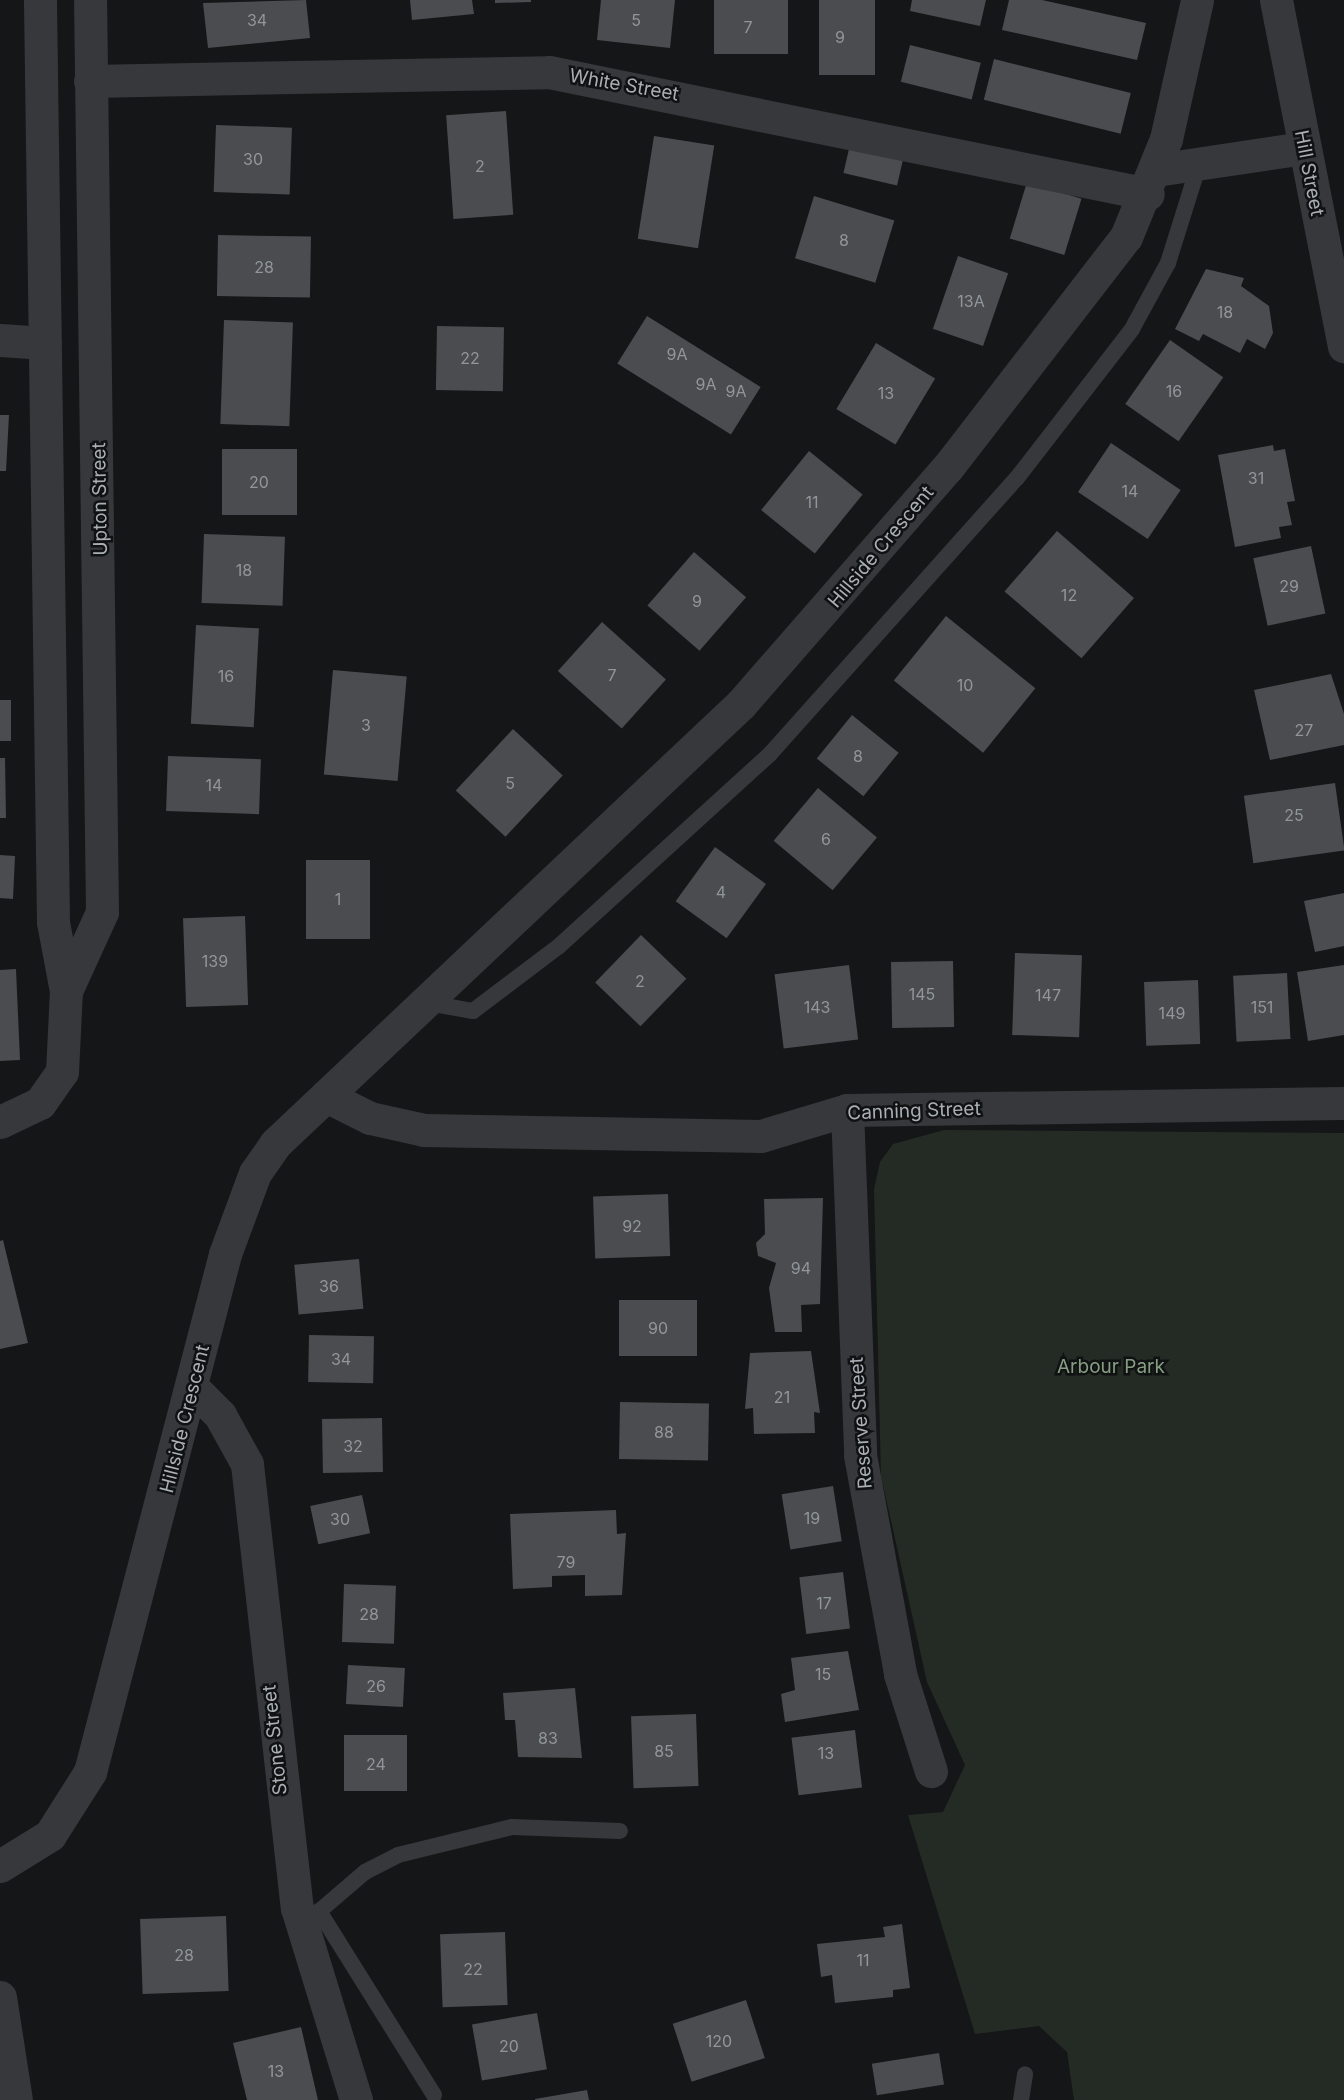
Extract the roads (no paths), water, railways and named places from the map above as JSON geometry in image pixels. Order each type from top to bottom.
[{"type":"street","name":"Hillside Crescent","points":[[0,1866],[50,1835],[90,1772],[194,1389],[225,1254],[255,1173],[275,1143],[428,1003],[741,704],[829,608],[1097,281],[1152,182],[1194,0]]},
{"type":"street","name":"Hill Street","points":[[1276,0],[1344,346]]},
{"type":"street","points":[[40,10],[90,11]]},
{"type":"street","name":"Upton Street","points":[[2,1121],[40,1103],[62,1072],[66,991],[53,922],[40,10]]},
{"type":"street","name":"Upton Street","points":[[66,991],[102,912],[103,618],[90,11]]},
{"type":"street","name":"White Street","points":[[90,80],[549,72],[1152,182],[1199,164],[1304,148]]},
{"type":"street","points":[[0,340],[45,343]]},
{"type":"street","name":"Canning Street","points":[[326,1096],[370,1118],[424,1130],[761,1136],[847,1110],[1344,1104]]},
{"type":"street","name":"Reserve Street","points":[[847,1110],[860,1455],[900,1674],[931,1771]]},
{"type":"street","name":"Stone Street","points":[[194,1389],[220,1415],[247,1464],[284,1820],[356,2100]]},
{"type":"street","points":[[0,1997],[16,2100]]},
{"type":"lane","points":[[428,1003],[473,1011],[558,947],[770,754],[1017,478],[1132,329],[1168,264],[1199,164]]},
{"type":"lane","points":[[434,2095],[311,1918],[365,1872],[398,1855],[476,1833],[512,1826],[620,1831]]},
{"type":"lane","points":[[1021,2100],[1025,2074]]},
{"type":"park label","name":"Arbour Park","points":[[1111,1367]]}]
